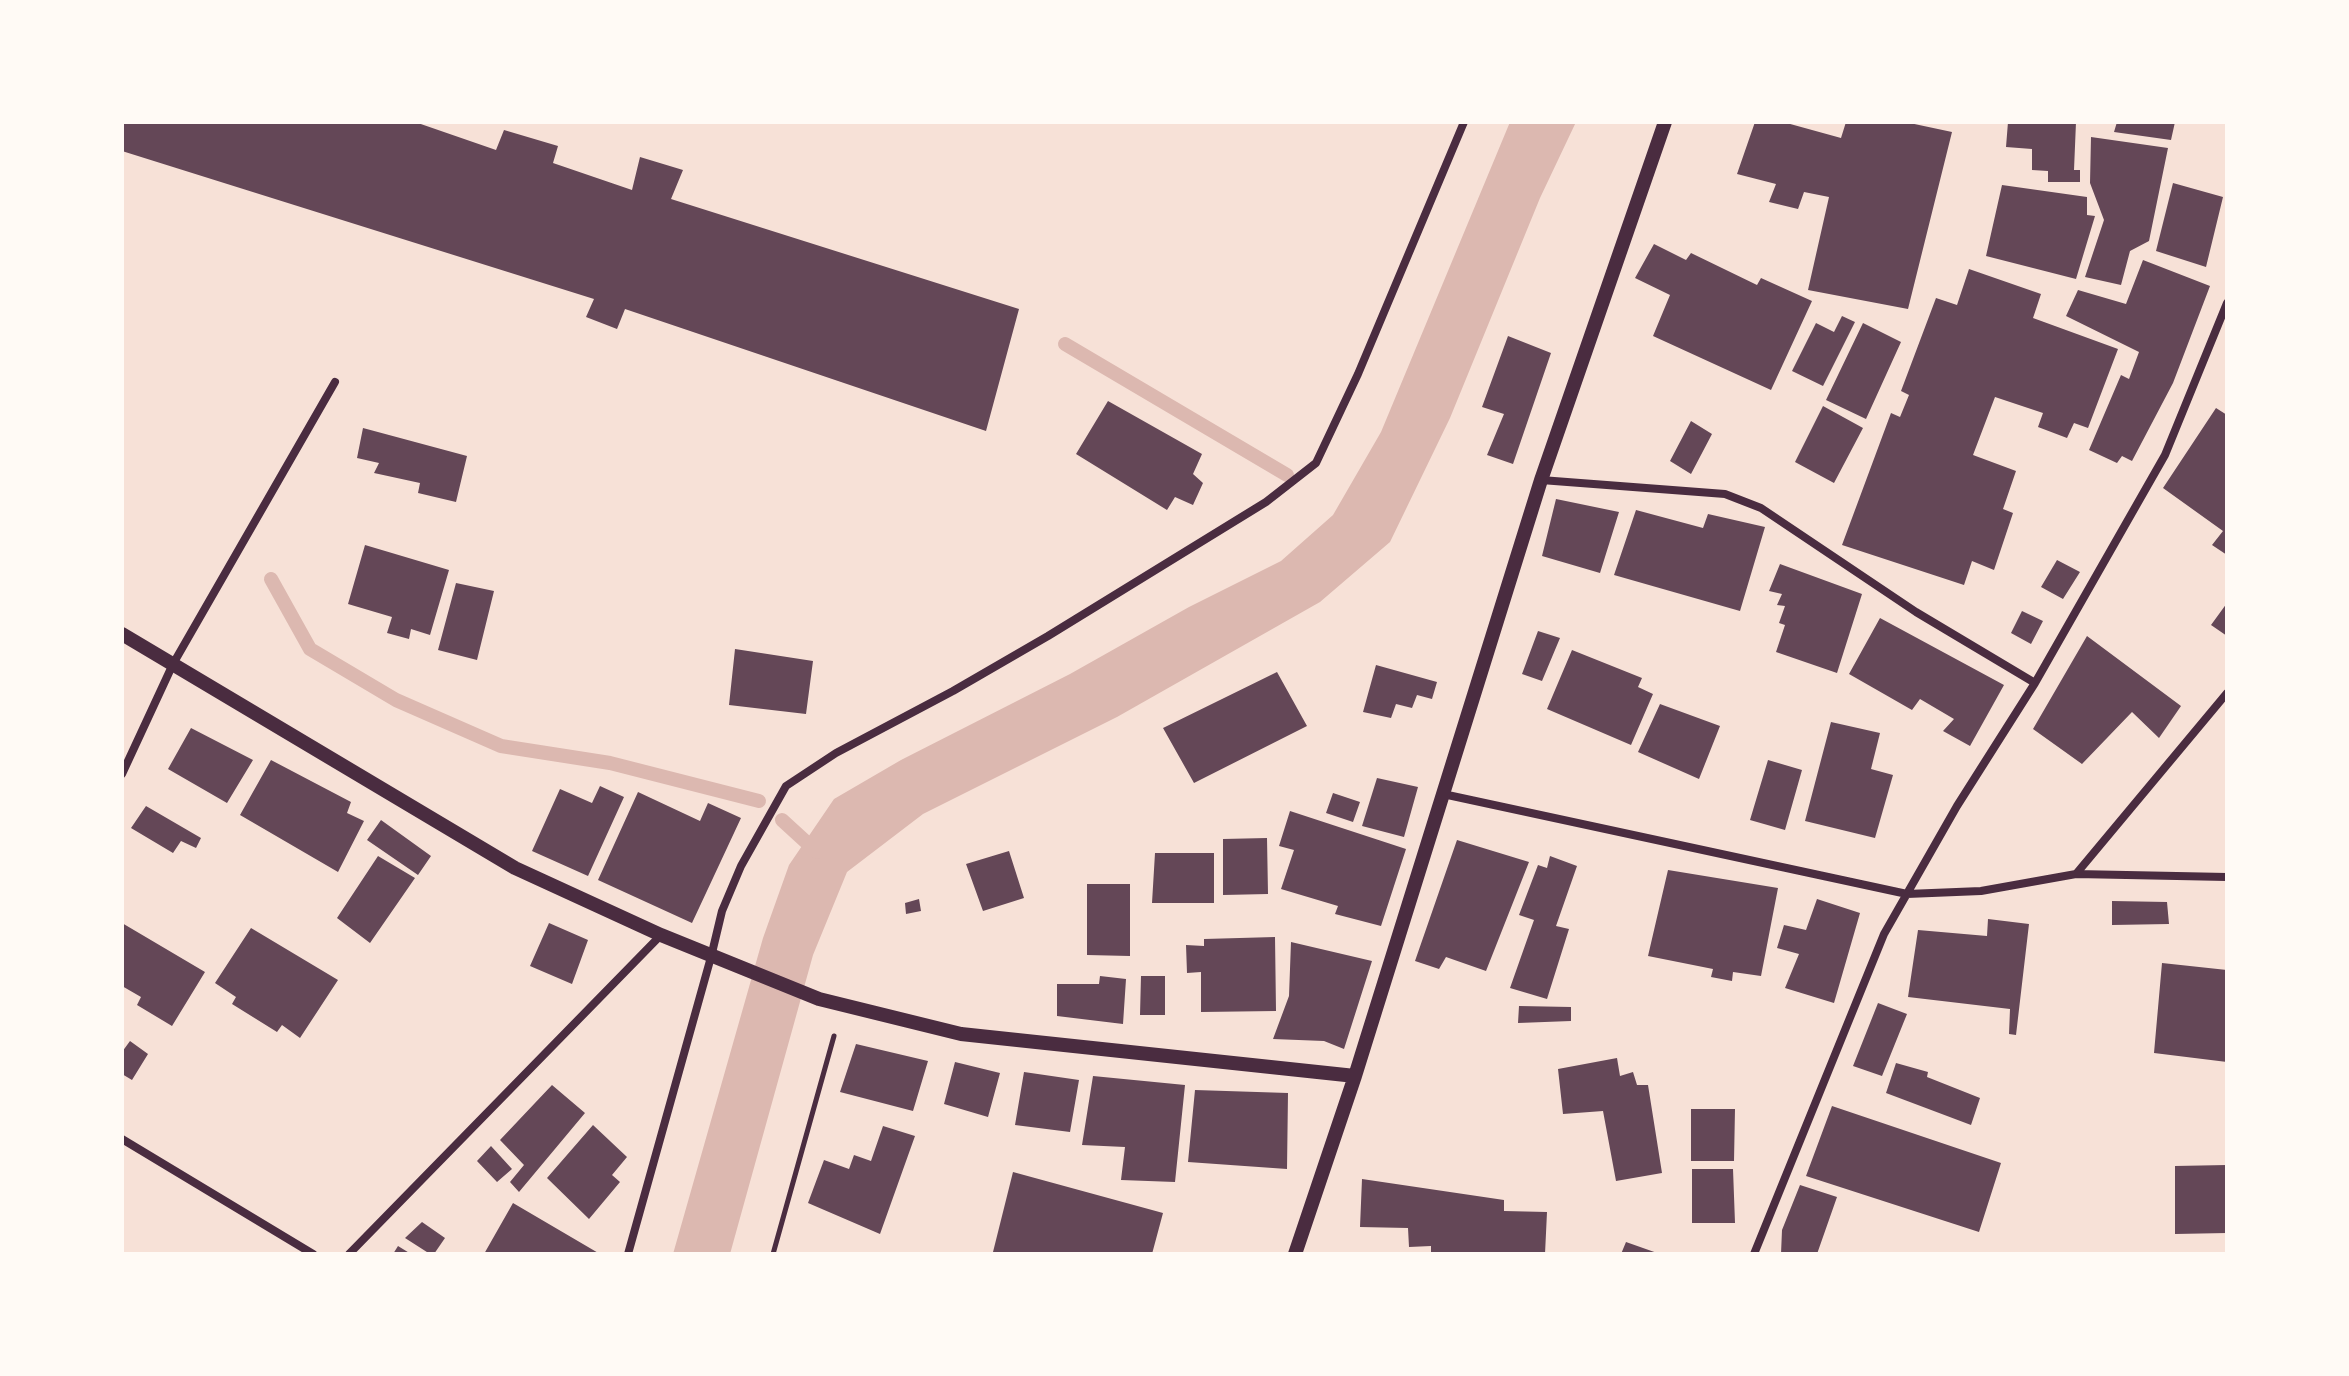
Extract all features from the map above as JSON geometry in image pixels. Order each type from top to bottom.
[{"type":"street","points":[[628,1254],[722,911],[741,866],[786,786],[836,753],[1048,636],[1253,510],[1316,463],[1358,374],[1464,122]]},
{"type":"street","points":[[1295,1254],[1355,1076],[1541,480],[1665,122]]},
{"type":"street","points":[[1754,1254],[1884,934],[1957,806],[2035,683],[2165,455],[2227,303]]},
{"type":"street","points":[[122,774],[173,664],[335,382]]},
{"type":"street","points":[[1541,480],[1725,494],[1761,508],[1916,612],[2035,683]]},
{"type":"street","points":[[122,634],[515,868],[711,957],[819,999],[961,1034],[1355,1076]]},
{"type":"street","points":[[2076,874],[2227,693]]},
{"type":"street","points":[[1443,794],[1907,894],[1981,891],[2076,874],[2227,877]]},
{"type":"street","points":[[349,1254],[661,935]]},
{"type":"street","points":[[122,1139],[313,1254]]},
{"type":"path","points":[[773,1254],[843,1004]]},
{"type":"shaded area","points":[[1510,122],[1576,122],[1540,198],[1450,418],[1390,542],[1320,602],[1117,717],[923,814],[847,872],[813,955],[730,1254],[673,1254],[763,938],[789,865],[834,799],[901,760],[1281,561],[1333,515],[1381,432]]},
{"type":"building","points":[[122,122],[415,122],[496,150],[504,130],[558,146],[553,163],[632,190],[640,157],[683,170],[671,199],[1019,309],[986,431],[625,309],[617,329],[586,317],[594,299],[122,151]]},
{"type":"building","points":[[1755,122],[1783,122],[1841,138],[1846,122],[1905,122],[1952,132],[1908,309],[1808,290],[1829,197],[1804,192],[1798,209],[1769,202],[1776,184],[1737,174]]},
{"type":"building","points":[[2008,122],[2076,122],[2074,170],[2080,170],[2080,182],[2048,182],[2048,171],[2032,170],[2032,149],[2006,147]]},
{"type":"building","points":[[2117,122],[2175,122],[2171,140],[2114,132]]},
{"type":"building","points":[[2091,137],[2168,148],[2149,241],[2130,251],[2121,285],[2085,277],[2104,220],[2090,183]]},
{"type":"building","points":[[2173,183],[2223,197],[2206,267],[2156,251]]},
{"type":"building","points":[[2002,185],[2087,197],[2087,215],[2095,216],[2076,279],[1986,256]]},
{"type":"building","points":[[1654,244],[1686,260],[1691,253],[1757,285],[1761,278],[1812,301],[1771,390],[1653,336],[1670,295],[1635,278]]},
{"type":"building","points":[[2143,260],[2210,286],[2173,383],[2132,461],[2122,456],[2117,463],[2089,450],[2121,375],[2129,379],[2139,352],[2066,316],[2078,290],[2126,304]]},
{"type":"building","points":[[1969,269],[2041,294],[2033,318],[2118,349],[2088,428],[2074,423],[2067,438],[2038,427],[2043,413],[1995,397],[1973,455],[2016,471],[2003,509],[2013,513],[1994,570],[1972,561],[1964,585],[1842,545],[1891,413],[1900,417],[1909,395],[1901,391],[1936,298],[1957,305]]},
{"type":"building","points":[[1842,316],[1855,322],[1823,386],[1792,371],[1816,323],[1834,332]]},
{"type":"building","points":[[1863,323],[1901,342],[1866,419],[1826,400]]},
{"type":"building","points":[[1508,336],[1551,353],[1513,464],[1487,455],[1504,414],[1482,407]]},
{"type":"building","points":[[1108,401],[1202,454],[1193,474],[1203,483],[1193,505],[1175,497],[1167,510],[1076,454]]},
{"type":"building","points":[[1823,406],[1863,428],[1834,483],[1795,462]]},
{"type":"building","points":[[2216,408],[2227,415],[2227,555],[2212,545],[2223,531],[2163,488]]},
{"type":"building","points":[[1691,421],[1712,434],[1691,474],[1670,461]]},
{"type":"building","points":[[363,428],[467,456],[456,502],[418,493],[420,483],[374,473],[379,463],[357,458]]},
{"type":"building","points":[[1556,499],[1619,512],[1600,573],[1542,556]]},
{"type":"building","points":[[1636,510],[1703,528],[1708,514],[1765,527],[1740,611],[1614,575]]},
{"type":"building","points":[[365,545],[449,570],[430,635],[411,629],[409,639],[387,633],[392,617],[348,604]]},
{"type":"building","points":[[2057,560],[2080,572],[2063,599],[2041,587]]},
{"type":"building","points":[[1780,564],[1862,594],[1837,673],[1776,652],[1785,625],[1779,623],[1785,606],[1777,605],[1782,594],[1769,591]]},
{"type":"building","points":[[456,583],[494,591],[477,660],[438,650]]},
{"type":"building","points":[[2227,603],[2227,636],[2211,625]]},
{"type":"building","points":[[2022,611],[2043,621],[2031,644],[2011,633]]},
{"type":"building","points":[[1880,618],[2004,685],[1970,746],[1943,731],[1954,719],[1920,699],[1912,710],[1849,674]]},
{"type":"building","points":[[1538,631],[1560,638],[1542,681],[1522,674]]},
{"type":"building","points":[[2087,636],[2181,706],[2159,738],[2132,712],[2082,764],[2033,729]]},
{"type":"building","points":[[735,649],[813,661],[806,714],[729,705]]},
{"type":"building","points":[[1572,650],[1642,678],[1638,687],[1653,694],[1631,745],[1547,709]]},
{"type":"building","points":[[1376,665],[1437,682],[1432,699],[1417,695],[1412,708],[1396,704],[1391,718],[1363,712]]},
{"type":"building","points":[[1277,672],[1307,726],[1194,783],[1163,728]]},
{"type":"building","points":[[1660,704],[1720,726],[1699,779],[1638,752]]},
{"type":"building","points":[[1831,722],[1880,733],[1871,769],[1893,775],[1875,838],[1805,821]]},
{"type":"building","points":[[191,728],[253,760],[227,803],[168,769]]},
{"type":"building","points":[[271,760],[351,802],[347,813],[364,821],[338,872],[240,815]]},
{"type":"building","points":[[1768,760],[1802,770],[1785,830],[1750,820]]},
{"type":"building","points":[[1377,778],[1418,787],[1404,837],[1362,826]]},
{"type":"building","points":[[600,786],[624,797],[588,876],[532,851],[560,789],[592,803]]},
{"type":"building","points":[[638,792],[700,821],[708,803],[741,818],[692,923],[598,880]]},
{"type":"building","points":[[1333,793],[1360,802],[1353,822],[1326,813]]},
{"type":"building","points":[[146,806],[201,838],[196,848],[181,841],[173,853],[131,828]]},
{"type":"building","points":[[1290,811],[1406,849],[1381,926],[1335,914],[1338,906],[1281,889],[1294,850],[1279,846]]},
{"type":"building","points":[[381,820],[431,856],[418,875],[367,840]]},
{"type":"building","points":[[1267,838],[1268,894],[1223,895],[1223,839]]},
{"type":"building","points":[[1457,840],[1529,862],[1486,971],[1446,957],[1439,969],[1415,961]]},
{"type":"building","points":[[1009,851],[1024,898],[983,911],[966,864]]},
{"type":"building","points":[[1155,853],[1214,853],[1214,903],[1152,903]]},
{"type":"building","points":[[378,856],[415,878],[370,943],[337,918]]},
{"type":"building","points":[[1550,856],[1577,866],[1556,926],[1569,929],[1547,999],[1510,988],[1534,920],[1519,915],[1538,865],[1547,868]]},
{"type":"building","points":[[1668,870],[1778,888],[1761,976],[1733,972],[1732,981],[1711,977],[1713,969],[1648,956]]},
{"type":"building","points":[[1087,884],[1130,884],[1130,956],[1087,955]]},
{"type":"building","points":[[919,899],[921,911],[906,914],[905,903]]},
{"type":"building","points":[[1817,899],[1860,913],[1834,1003],[1785,988],[1799,954],[1777,948],[1784,925],[1806,930]]},
{"type":"building","points":[[2112,901],[2167,902],[2169,924],[2112,925]]},
{"type":"building","points":[[1988,919],[2029,924],[2016,1035],[2009,1034],[2010,1009],[1908,997],[1918,930],[1987,936]]},
{"type":"building","points":[[122,923],[205,972],[172,1026],[137,1005],[141,997],[122,986]]},
{"type":"building","points":[[549,923],[588,940],[572,984],[530,966]]},
{"type":"building","points":[[251,928],[338,980],[300,1038],[282,1025],[277,1032],[232,1004],[236,997],[215,983]]},
{"type":"building","points":[[1275,937],[1276,1011],[1201,1012],[1201,972],[1187,973],[1186,945],[1204,946],[1204,939]]},
{"type":"building","points":[[1291,942],[1372,961],[1344,1049],[1324,1041],[1273,1039],[1289,996]]},
{"type":"building","points":[[2162,963],[2227,970],[2227,1062],[2154,1053]]},
{"type":"building","points":[[1100,976],[1126,979],[1123,1024],[1057,1016],[1057,984],[1099,984]]},
{"type":"building","points":[[1141,976],[1165,976],[1165,1015],[1140,1015]]},
{"type":"building","points":[[1878,1003],[1907,1014],[1882,1076],[1853,1066]]},
{"type":"building","points":[[1519,1006],[1571,1007],[1571,1021],[1518,1023]]},
{"type":"building","points":[[130,1041],[148,1054],[132,1080],[122,1074],[122,1052]]},
{"type":"building","points":[[856,1044],[928,1061],[913,1111],[840,1092]]},
{"type":"building","points":[[1617,1058],[1620,1076],[1633,1072],[1637,1085],[1648,1085],[1662,1173],[1616,1181],[1603,1111],[1563,1114],[1558,1069]]},
{"type":"building","points":[[955,1062],[1000,1073],[988,1117],[944,1104]]},
{"type":"building","points":[[1896,1063],[1928,1072],[1927,1077],[1980,1098],[1971,1125],[1886,1093]]},
{"type":"building","points":[[1024,1072],[1079,1080],[1070,1132],[1015,1125]]},
{"type":"building","points":[[1093,1076],[1185,1085],[1175,1182],[1121,1180],[1125,1147],[1082,1145]]},
{"type":"building","points":[[552,1085],[585,1113],[519,1192],[510,1182],[524,1165],[500,1140]]},
{"type":"building","points":[[1195,1090],[1288,1093],[1287,1169],[1188,1162]]},
{"type":"building","points":[[1832,1106],[2001,1163],[1979,1232],[1806,1176]]},
{"type":"building","points":[[1691,1109],[1735,1109],[1734,1161],[1691,1161]]},
{"type":"building","points":[[593,1125],[627,1157],[612,1175],[620,1182],[589,1219],[547,1178]]},
{"type":"building","points":[[883,1126],[915,1136],[880,1234],[808,1203],[824,1160],[849,1169],[854,1155],[871,1161]]},
{"type":"building","points":[[491,1146],[512,1169],[497,1182],[477,1161]]},
{"type":"building","points":[[2227,1165],[2227,1233],[2175,1234],[2175,1166]]},
{"type":"building","points":[[1692,1169],[1733,1169],[1735,1223],[1692,1223]]},
{"type":"building","points":[[1013,1172],[1163,1213],[1152,1254],[993,1252]]},
{"type":"building","points":[[1362,1179],[1504,1200],[1504,1211],[1547,1212],[1545,1254],[1431,1254],[1431,1246],[1409,1247],[1408,1228],[1360,1227]]},
{"type":"building","points":[[1800,1185],[1837,1197],[1817,1254],[1781,1254],[1782,1230]]},
{"type":"building","points":[[513,1203],[600,1254],[484,1254]]},
{"type":"building","points":[[422,1222],[445,1238],[434,1254],[405,1238]]},
{"type":"building","points":[[1626,1242],[1660,1254],[1621,1254]]},
{"type":"building","points":[[398,1246],[411,1254],[393,1254]]},
{"type":"waterway","points":[[1065,344],[1287,475]]},
{"type":"waterway","points":[[271,579],[310,649],[396,700],[501,746],[610,763],[759,801]]},
{"type":"waterway","points":[[782,820],[817,852]]}]
